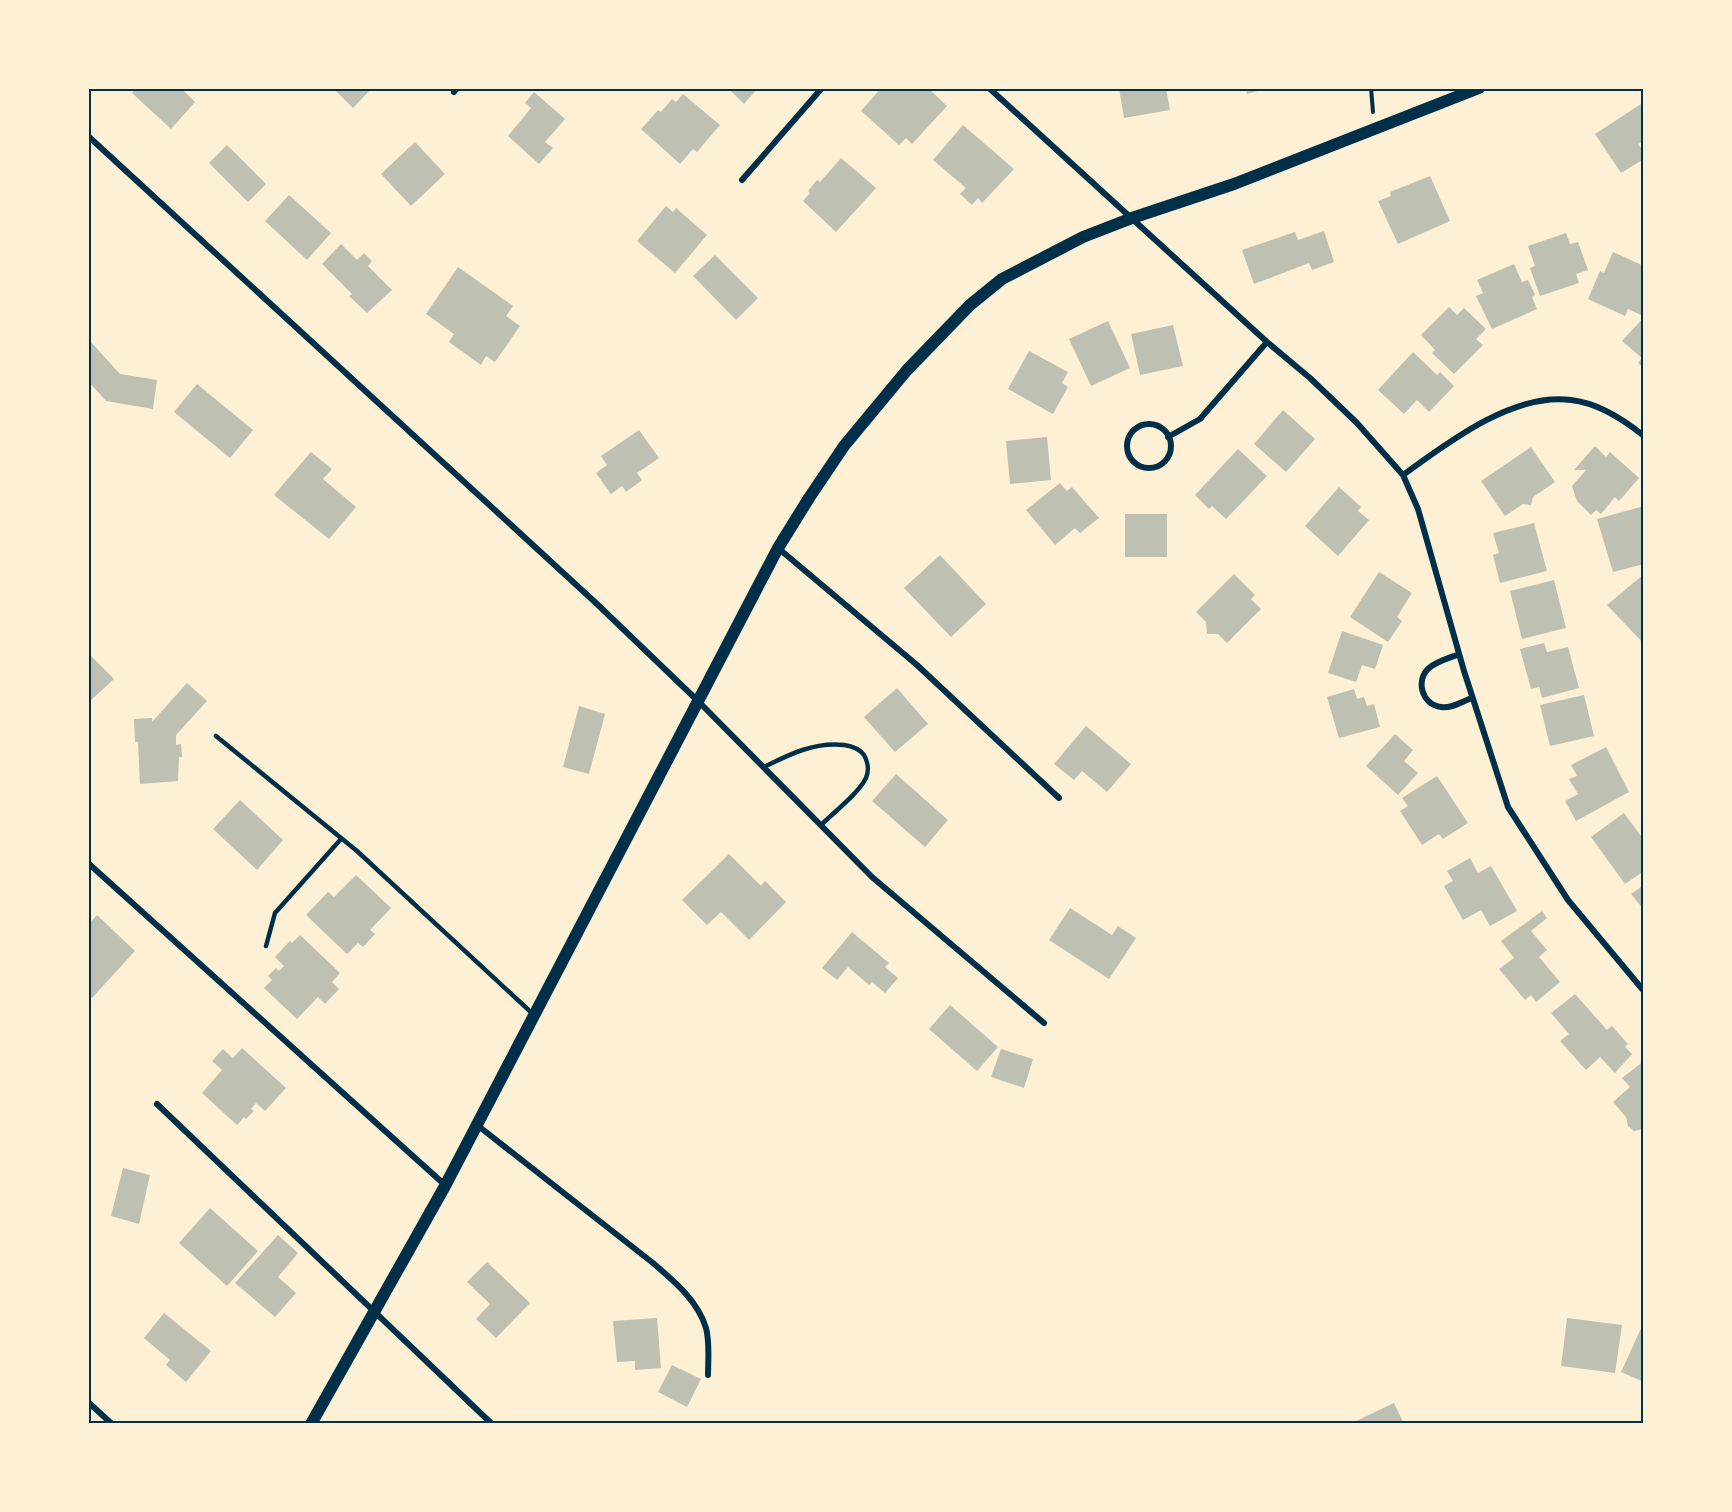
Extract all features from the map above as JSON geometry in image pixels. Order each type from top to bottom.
[{"type":"main road","points":[[311,1424],[446,1186],[778,548],[844,446],[907,370],[970,305],[1002,279],[1032,262],[1083,237],[1234,184],[1479,88]]},
{"type":"street","points":[[742,180],[822,88]]},
{"type":"street","points":[[989,88],[1267,342],[1310,378],[1357,423],[1403,475],[1421,520],[1472,698],[1508,807],[1568,900],[1643,990]]},
{"type":"street","points":[[88,136],[488,502],[699,702],[872,877],[1044,1023]]},
{"type":"street","points":[[1168,437],[1200,419],[1267,342]]},
{"type":"street","points":[[1403,475],[1452,439],[1480,423],[1511,410],[1554,399],[1570,399],[1590,404],[1621,419],[1644,436]]},
{"type":"street","points":[[1147,424],[1156,426],[1168,437],[1169,453],[1165,461],[1158,466],[1141,467],[1129,456],[1128,439],[1132,431],[1139,426],[1147,424]]},
{"type":"street","points":[[778,548],[916,665],[1059,798]]},
{"type":"street","points":[[1459,654],[1431,666],[1425,672],[1422,679],[1423,694],[1428,701],[1442,708],[1472,698]]},
{"type":"street","points":[[88,863],[446,1186]]},
{"type":"street","points":[[157,1104],[492,1424]]},
{"type":"street","points":[[477,1124],[653,1263],[680,1288],[695,1307],[706,1328],[708,1376]]},
{"type":"street","points":[[88,1402],[112,1424]]},
{"type":"lane","points":[[216,736],[341,839],[534,1015]]},
{"type":"lane","points":[[764,767],[798,750],[820,745],[850,746],[858,749],[864,755],[868,764],[868,774],[862,784],[821,825]]},
{"type":"lane","points":[[266,946],[275,913],[341,839]]},
{"type":"path","points":[[1371,88],[1374,130]]},
{"type":"building","points":[[136,88],[181,88],[195,102],[171,129],[132,93]]},
{"type":"building","points":[[333,88],[372,88],[353,108]]},
{"type":"building","points":[[728,88],[758,88],[744,104]]},
{"type":"building","points":[[881,88],[928,88],[947,106],[912,144],[906,138],[899,145],[861,111]]},
{"type":"building","points":[[1119,88],[1166,88],[1170,110],[1124,118]]},
{"type":"building","points":[[1246,88],[1265,88],[1265,89],[1247,94]]},
{"type":"building","points":[[534,92],[565,119],[545,142],[553,148],[539,164],[508,136],[531,108],[525,103]]},
{"type":"building","points":[[683,94],[720,125],[697,152],[693,149],[680,164],[641,129],[658,110],[661,112],[672,99],[676,102]]},
{"type":"building","points":[[1644,102],[1644,141],[1638,144],[1644,152],[1644,159],[1621,173],[1595,134]]},
{"type":"building","points":[[963,125],[1014,169],[982,203],[978,198],[972,205],[960,194],[966,188],[933,160]]},
{"type":"building","points":[[415,142],[445,174],[411,206],[381,174]]},
{"type":"building","points":[[227,145],[266,184],[248,202],[209,163]]},
{"type":"building","points":[[841,158],[876,188],[836,232],[803,201],[817,180],[820,182]]},
{"type":"building","points":[[1430,176],[1450,221],[1398,244],[1378,201],[1391,196],[1390,192]]},
{"type":"building","points":[[289,195],[331,233],[307,260],[265,221]]},
{"type":"building","points":[[666,206],[673,212],[676,208],[707,235],[675,273],[637,241]]},
{"type":"building","points":[[1324,231],[1334,262],[1312,270],[1309,263],[1254,284],[1242,250],[1295,232],[1298,240]]},
{"type":"building","points":[[1566,233],[1570,244],[1578,242],[1588,270],[1576,274],[1579,283],[1540,296],[1530,268],[1535,266],[1528,246]]},
{"type":"building","points":[[341,244],[357,260],[364,253],[372,261],[368,266],[392,290],[367,313],[349,296],[352,294],[322,264]]},
{"type":"building","points":[[1613,252],[1644,266],[1644,308],[1641,315],[1628,309],[1625,316],[1588,299],[1600,271],[1604,273]]},
{"type":"building","points":[[715,255],[758,298],[736,320],[693,276]]},
{"type":"building","points":[[1514,264],[1522,282],[1528,280],[1535,295],[1532,297],[1537,309],[1492,329],[1476,296],[1483,293],[1477,280]]},
{"type":"building","points":[[458,267],[513,306],[506,316],[520,326],[495,362],[486,356],[481,365],[449,342],[454,334],[426,314]]},
{"type":"building","points":[[1449,307],[1457,315],[1464,308],[1486,329],[1476,339],[1483,345],[1454,374],[1432,353],[1435,350],[1421,335]]},
{"type":"building","points":[[1644,317],[1644,368],[1638,363],[1642,358],[1622,341]]},
{"type":"building","points":[[1108,321],[1130,368],[1091,386],[1069,339]]},
{"type":"building","points":[[1173,325],[1183,366],[1140,375],[1131,334]]},
{"type":"building","points":[[90,341],[120,374],[157,380],[153,409],[106,401],[88,381],[88,343]]},
{"type":"building","points":[[1029,351],[1068,372],[1062,383],[1068,387],[1053,414],[1008,389]]},
{"type":"building","points":[[1413,352],[1437,375],[1440,372],[1454,386],[1429,412],[1417,400],[1404,414],[1378,390]]},
{"type":"building","points":[[197,384],[253,430],[230,458],[174,412]]},
{"type":"building","points":[[1283,410],[1315,439],[1286,472],[1254,444]]},
{"type":"building","points":[[639,430],[659,458],[637,473],[642,480],[626,492],[622,486],[611,494],[596,473],[607,465],[601,456]]},
{"type":"building","points":[[1047,437],[1051,480],[1010,484],[1006,441]]},
{"type":"building","points":[[1595,446],[1606,457],[1610,452],[1639,478],[1619,501],[1615,497],[1601,514],[1596,510],[1591,515],[1577,501],[1572,486],[1586,470],[1574,470]]},
{"type":"building","points":[[1531,447],[1555,482],[1533,497],[1531,505],[1523,504],[1505,516],[1481,481]]},
{"type":"building","points":[[1238,449],[1267,476],[1226,519],[1212,506],[1209,509],[1195,495]]},
{"type":"building","points":[[311,452],[332,469],[323,479],[356,507],[329,539],[274,495]]},
{"type":"building","points":[[1060,483],[1067,491],[1072,487],[1099,518],[1080,533],[1075,528],[1055,545],[1026,510]]},
{"type":"building","points":[[1339,487],[1361,507],[1358,511],[1369,520],[1338,556],[1305,526]]},
{"type":"building","points":[[1644,506],[1644,564],[1613,572],[1597,519]]},
{"type":"building","points":[[1125,514],[1167,514],[1167,557],[1125,557]]},
{"type":"building","points":[[1534,523],[1547,571],[1500,583],[1493,555],[1499,553],[1493,533]]},
{"type":"building","points":[[940,555],[986,604],[951,637],[904,588]]},
{"type":"building","points":[[1379,572],[1412,593],[1397,617],[1402,621],[1388,642],[1350,617]]},
{"type":"building","points":[[1234,574],[1255,595],[1251,599],[1261,609],[1227,643],[1218,634],[1207,634],[1206,622],[1196,612]]},
{"type":"building","points":[[1644,574],[1644,644],[1607,605]]},
{"type":"building","points":[[1554,580],[1566,628],[1522,639],[1510,591]]},
{"type":"building","points":[[1342,631],[1383,645],[1375,669],[1362,665],[1356,682],[1328,673]]},
{"type":"building","points":[[1544,643],[1547,652],[1568,647],[1579,688],[1542,698],[1539,687],[1531,689],[1520,649]]},
{"type":"building","points":[[88,653],[114,679],[88,703]]},
{"type":"building","points":[[187,683],[207,701],[176,735],[176,745],[181,744],[182,757],[179,757],[178,781],[140,784],[138,742],[135,742],[134,719],[152,718],[152,722]]},
{"type":"building","points":[[897,688],[928,724],[895,752],[864,717]]},
{"type":"building","points":[[1354,689],[1357,699],[1364,697],[1367,706],[1374,704],[1380,727],[1339,738],[1327,697]]},
{"type":"building","points":[[1584,695],[1594,736],[1550,746],[1540,705]]},
{"type":"building","points":[[579,706],[605,714],[589,774],[563,767]]},
{"type":"building","points":[[1086,726],[1131,764],[1107,792],[1082,771],[1074,780],[1054,764]]},
{"type":"building","points":[[1395,734],[1413,750],[1404,761],[1418,773],[1398,795],[1366,766]]},
{"type":"building","points":[[1606,747],[1629,792],[1576,821],[1565,801],[1578,794],[1569,779],[1577,776],[1571,765]]},
{"type":"building","points":[[896,774],[948,820],[925,847],[872,801]]},
{"type":"building","points":[[1437,776],[1468,823],[1443,839],[1439,834],[1422,845],[1400,811],[1408,806],[1402,798]]},
{"type":"building","points":[[240,800],[283,840],[257,870],[213,829]]},
{"type":"building","points":[[1624,813],[1644,840],[1644,871],[1625,884],[1591,837]]},
{"type":"building","points":[[729,854],[761,886],[765,881],[786,902],[749,940],[721,912],[707,925],[682,900]]},
{"type":"building","points":[[1470,858],[1478,873],[1491,866],[1517,911],[1490,926],[1481,910],[1463,920],[1444,886],[1453,881],[1447,871]]},
{"type":"building","points":[[356,875],[391,908],[370,930],[375,934],[363,947],[358,943],[347,954],[306,915],[328,892],[334,897]]},
{"type":"building","points":[[1644,885],[1644,910],[1631,894]]},
{"type":"building","points":[[1070,908],[1112,935],[1118,926],[1136,938],[1109,979],[1049,940]]},
{"type":"building","points":[[1542,911],[1547,918],[1531,931],[1547,950],[1539,957],[1560,982],[1536,1002],[1531,995],[1525,1000],[1499,969],[1514,958],[1501,941]]},
{"type":"building","points":[[97,915],[135,951],[92,998],[88,995],[88,925]]},
{"type":"building","points":[[852,932],[889,963],[885,967],[898,978],[885,993],[872,982],[869,985],[848,967],[837,980],[822,968]]},
{"type":"building","points":[[300,935],[340,973],[332,982],[339,989],[325,1004],[318,997],[297,1019],[264,988],[272,980],[268,976],[276,968],[279,971],[284,966],[275,957],[290,941],[292,943]]},
{"type":"building","points":[[1575,994],[1607,1030],[1612,1026],[1628,1044],[1625,1047],[1632,1054],[1615,1073],[1600,1057],[1586,1070],[1560,1041],[1569,1034],[1551,1013]]},
{"type":"building","points":[[950,1005],[998,1047],[977,1071],[929,1029]]},
{"type":"building","points":[[242,1048],[286,1088],[265,1111],[256,1103],[251,1109],[254,1111],[237,1125],[202,1093],[222,1070],[212,1061],[223,1049],[233,1058]]},
{"type":"building","points":[[1001,1049],[1033,1059],[1024,1088],[991,1077]]},
{"type":"building","points":[[1644,1061],[1644,1126],[1634,1131],[1628,1126],[1626,1117],[1613,1102],[1630,1087],[1622,1078]]},
{"type":"building","points":[[123,1168],[150,1175],[139,1224],[111,1216]]},
{"type":"building","points":[[210,1208],[258,1251],[227,1286],[179,1243]]},
{"type":"building","points":[[278,1235],[298,1253],[278,1277],[296,1293],[275,1317],[235,1283]]},
{"type":"building","points":[[487,1262],[530,1303],[496,1338],[476,1319],[490,1304],[467,1282]]},
{"type":"building","points":[[164,1313],[211,1351],[186,1382],[166,1365],[170,1360],[144,1338]]},
{"type":"building","points":[[657,1318],[661,1368],[635,1370],[635,1361],[617,1362],[613,1321]]},
{"type":"building","points":[[1567,1318],[1622,1325],[1615,1373],[1561,1366]]},
{"type":"building","points":[[1644,1322],[1644,1382],[1621,1372]]},
{"type":"building","points":[[672,1365],[701,1379],[687,1407],[658,1392]]},
{"type":"building","points":[[1394,1403],[1404,1424],[1350,1424]]}]
